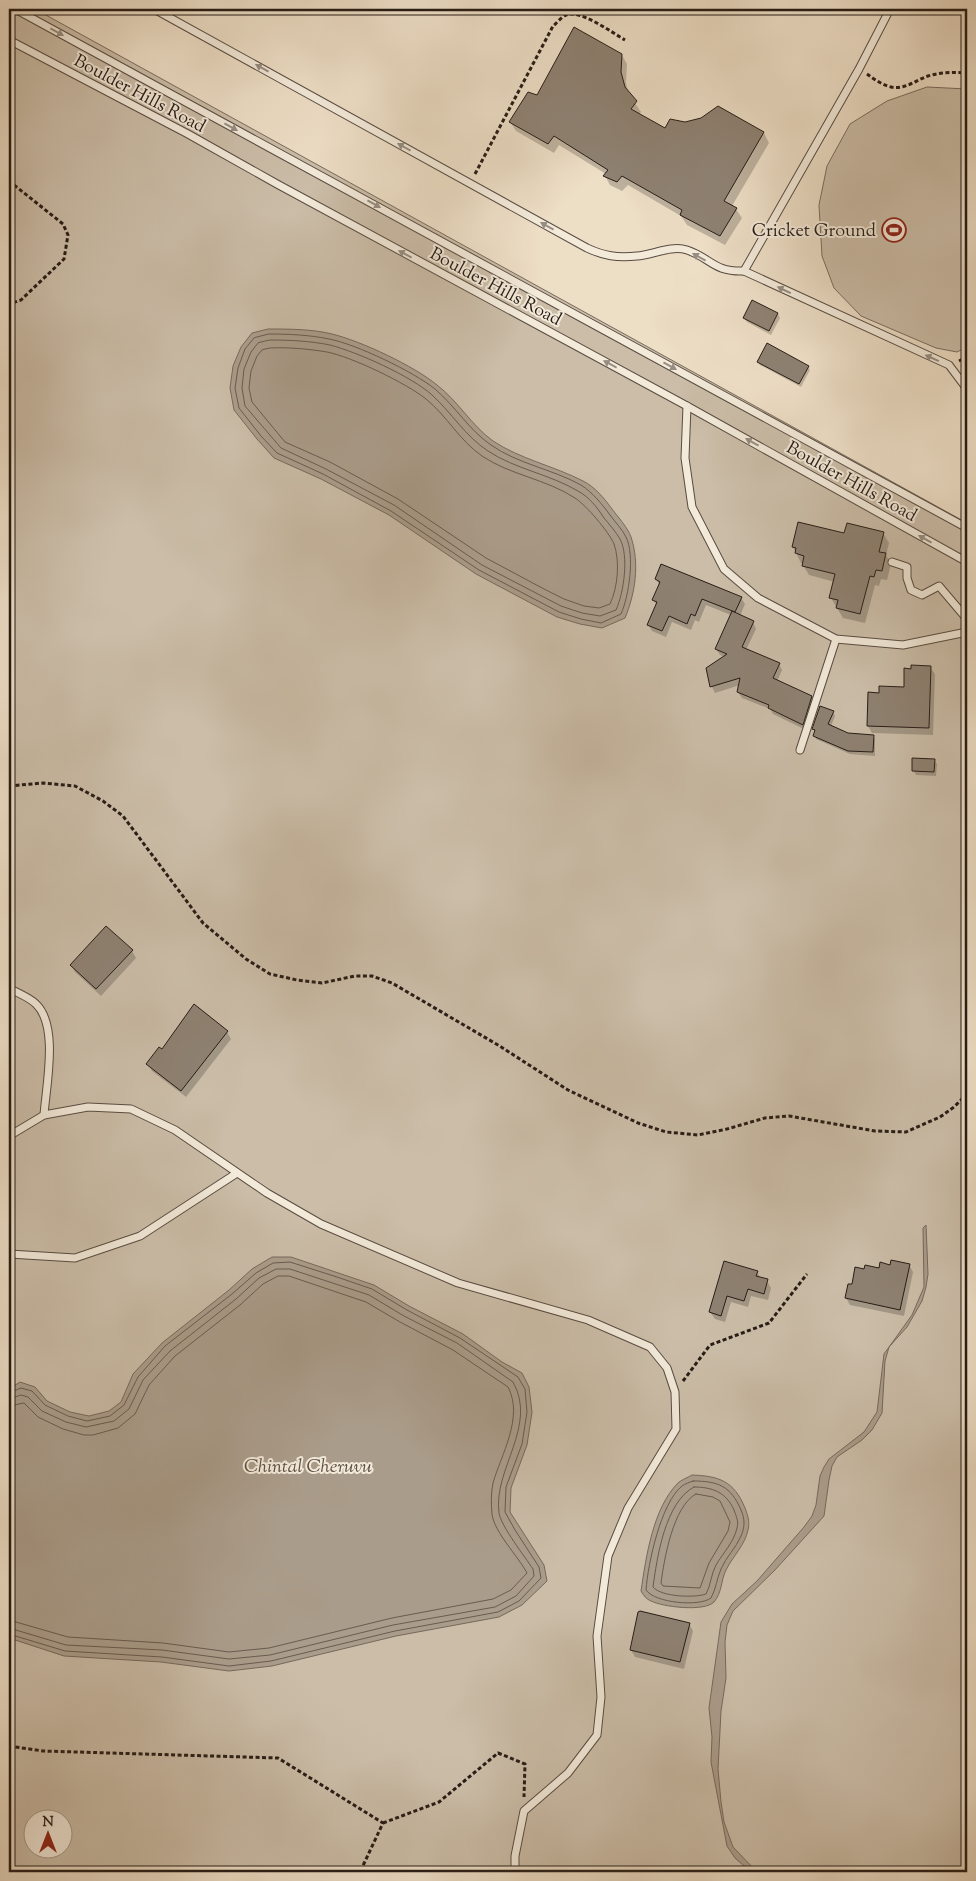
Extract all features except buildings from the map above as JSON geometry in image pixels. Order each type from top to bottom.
[{"type":"lane","name":"Boulder Hills Road","points":[[15,9],[967,528]]},
{"type":"lane","points":[[154,9],[587,248],[605,256],[637,256],[674,248],[686,250],[723,270],[744,271],[949,365],[967,389]]},
{"type":"lane","points":[[744,271],[859,69],[890,9]]},
{"type":"lane","name":"Boulder Hills Road","points":[[9,40],[188,134],[276,184],[687,406],[967,562]]},
{"type":"lane","points":[[687,406],[685,458],[692,507],[724,569],[758,598],[836,639],[903,645],[967,632]]},
{"type":"lane","points":[[892,562],[908,567],[907,578],[911,590],[922,595],[939,586],[967,619]]},
{"type":"lane","points":[[800,750],[836,639]]},
{"type":"lane","points":[[9,988],[36,1004],[45,1017],[50,1039],[44,1115]]},
{"type":"lane","points":[[9,1136],[44,1115],[88,1107],[131,1109],[175,1130],[267,1193],[321,1224],[458,1283],[588,1320],[650,1347],[667,1368],[676,1392],[676,1429],[628,1508],[608,1556],[597,1636],[601,1697],[597,1735],[568,1773],[524,1811],[515,1856],[515,1872]]},
{"type":"lane","points":[[9,1254],[75,1258],[140,1236],[237,1173]]},
{"type":"path","points":[[470,183],[553,26],[558,21],[566,15],[576,14],[586,17],[624,40]]},
{"type":"path","points":[[859,69],[884,85],[893,88],[905,86],[927,76],[952,72],[967,73]]},
{"type":"path","points":[[9,181],[63,224],[68,235],[64,259],[21,300],[9,304]]},
{"type":"path","points":[[9,786],[43,783],[75,786],[103,801],[123,816],[203,923],[246,959],[270,974],[297,980],[322,982],[355,976],[372,976],[392,983],[498,1045],[568,1090],[638,1123],[666,1132],[698,1135],[765,1118],[789,1116],[875,1131],[906,1132],[940,1117],[967,1094]]},
{"type":"path","points":[[676,1392],[710,1345],[769,1323],[807,1274]]},
{"type":"path","points":[[9,1746],[43,1750],[278,1758],[383,1823]]},
{"type":"path","points":[[360,1872],[383,1823],[439,1802],[498,1753],[525,1764],[524,1811]]},
{"type":"shaded area","points":[[9,9],[35,9],[967,523],[967,1872],[9,1872]]},
{"type":"shaded area","name":"Cricket Ground","points":[[927,87],[967,89],[967,347],[957,352],[936,348],[861,316],[834,288],[822,256],[819,205],[827,166],[850,124],[887,101]]},
{"type":"water","points":[[268,329],[324,332],[344,337],[387,355],[415,370],[445,391],[478,428],[493,441],[514,453],[572,476],[591,486],[625,526],[634,547],[636,568],[634,589],[625,618],[602,628],[557,617],[476,574],[389,515],[321,479],[274,458],[234,410],[230,388],[233,366],[241,347],[252,333]]},
{"type":"water","points":[[926,1225],[928,1274],[922,1301],[907,1327],[889,1347],[912,1315],[924,1287],[923,1228]]},
{"type":"water","name":"Chintal Cheruvu","points":[[272,1257],[291,1257],[374,1285],[409,1306],[463,1334],[502,1362],[522,1373],[529,1387],[532,1412],[527,1445],[511,1488],[510,1512],[544,1565],[547,1581],[522,1605],[499,1617],[396,1636],[272,1666],[229,1671],[161,1662],[64,1656],[9,1638],[9,1389],[20,1382],[35,1387],[47,1401],[70,1412],[89,1416],[109,1411],[121,1402],[133,1374],[162,1343],[229,1290],[252,1269]]},
{"type":"water","points":[[889,1347],[885,1361],[882,1413],[872,1430],[862,1440],[837,1457],[832,1466],[824,1516],[775,1570],[733,1611],[727,1625],[725,1642],[726,1678],[721,1711],[718,1769],[721,1802],[724,1822],[733,1847],[757,1872],[751,1872],[735,1858],[727,1846],[711,1762],[712,1737],[709,1708],[721,1622],[732,1604],[757,1581],[812,1516],[816,1505],[820,1476],[829,1459],[864,1432],[877,1412],[884,1354]]},
{"type":"water","points":[[692,1475],[718,1479],[731,1486],[741,1499],[749,1524],[742,1546],[726,1570],[719,1595],[709,1605],[693,1608],[657,1603],[645,1597],[641,1591],[648,1548],[662,1506],[669,1493],[679,1482]]},
{"type":"place","name":"Cricket Ground","points":[[894,230]]}]
